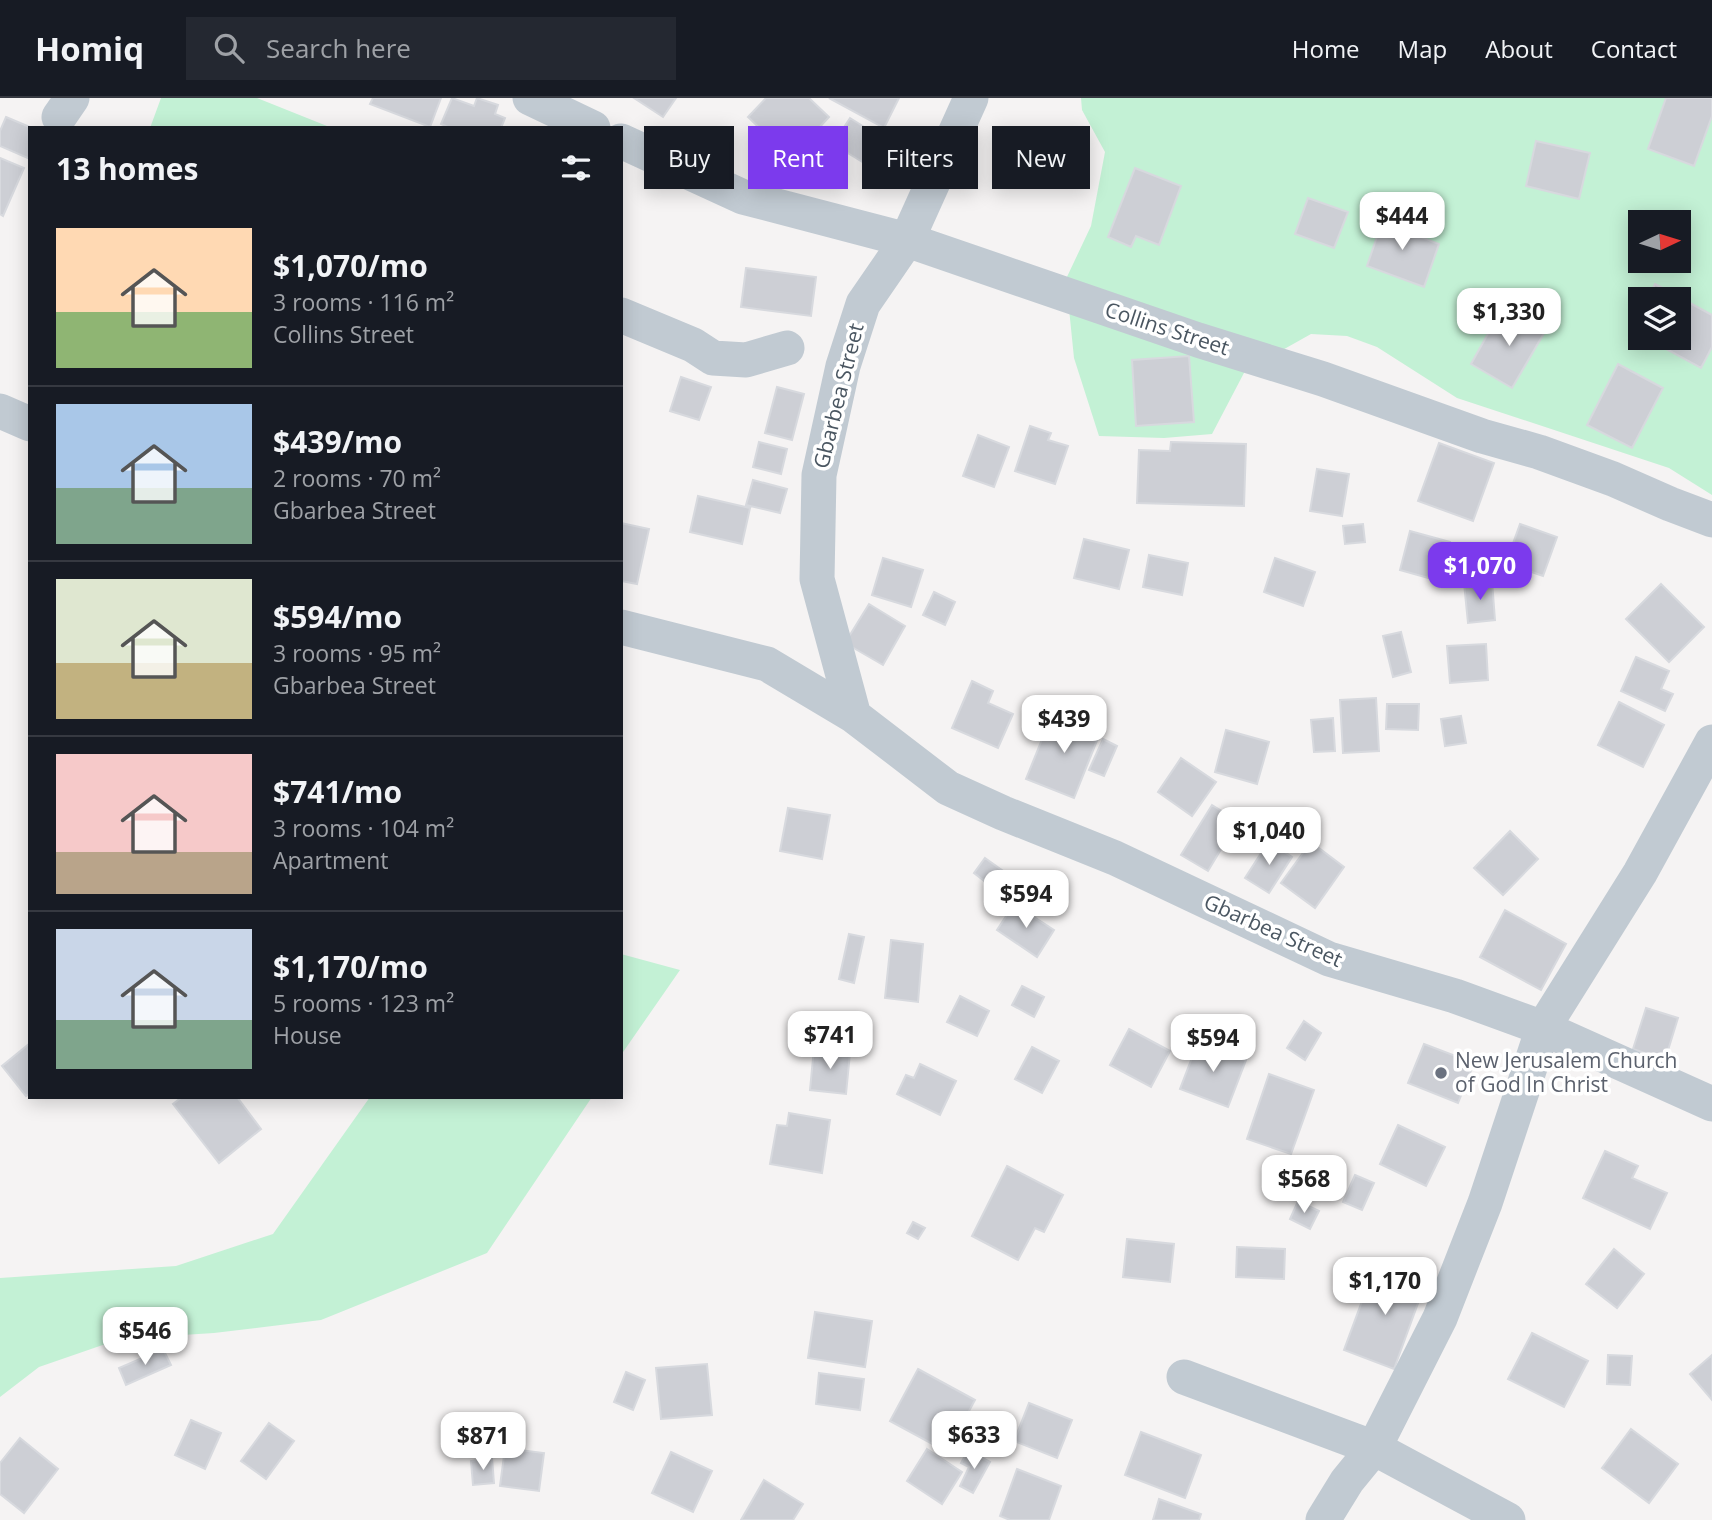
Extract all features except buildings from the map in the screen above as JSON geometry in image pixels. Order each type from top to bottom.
[{"type":"street","points":[[530,98],[578,125]]},
{"type":"street","name":"Gbarbea Street","points":[[854,716],[817,579],[819,475],[843,366],[863,304],[908,240],[971,98]]},
{"type":"street","name":"Collins Street","points":[[623,142],[743,197],[908,240],[1198,340],[1323,379],[1482,436],[1539,452],[1712,520]]},
{"type":"street","points":[[623,316],[693,345],[713,358],[746,360],[787,348]]},
{"type":"street","points":[[0,411],[28,423]]},
{"type":"street","name":"Gbarbea Street","points":[[623,628],[767,664],[854,716],[948,788],[1115,858],[1329,960],[1455,996],[1542,1028],[1712,1104]]},
{"type":"street","points":[[1323,1520],[1347,1481],[1374,1448],[1440,1318],[1485,1203],[1542,1028],[1640,873],[1712,742]]},
{"type":"street","points":[[1184,1377],[1374,1448],[1508,1520]]},
{"type":"green space","points":[[161,98],[257,98],[327,126],[151,126]]},
{"type":"green space","points":[[1081,98],[1712,98],[1712,495],[1669,468],[1457,398],[1377,347],[1347,336],[1311,334],[1245,371],[1212,434],[1164,438],[1099,436],[1074,358],[1066,279],[1091,226],[1105,152],[1082,110]]},
{"type":"green space","points":[[623,955],[680,970],[623,1052]]},
{"type":"green space","points":[[369,1099],[591,1099],[487,1253],[321,1320],[214,1333],[120,1339],[39,1367],[0,1397],[0,1278],[176,1266],[273,1234]]},
{"type":"place","name":"New Jerusalem Church of God In Christ","points":[[1441,1073]]}]
